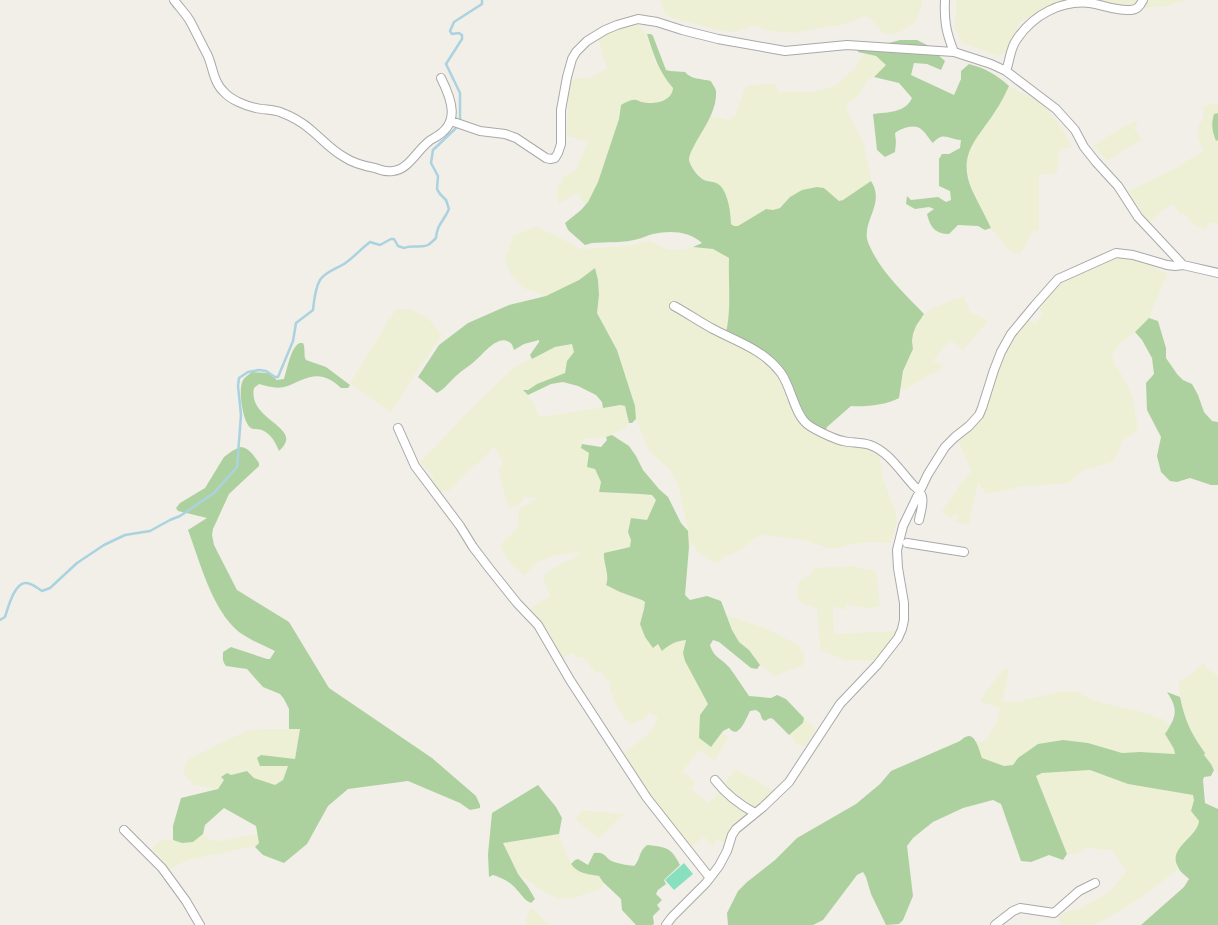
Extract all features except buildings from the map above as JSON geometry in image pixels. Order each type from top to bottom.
[{"type":"street","points":[[174,0],[190,20],[208,56],[214,75],[223,91],[238,101],[256,108],[278,111],[292,117],[311,129],[343,157],[351,161],[390,171],[394,171],[406,164],[420,152],[428,141],[444,132],[449,126],[457,123],[480,131],[505,134],[516,138],[546,158],[555,158],[561,144],[561,110],[572,58],[587,41],[605,30],[638,19],[657,22],[718,39],[785,51],[847,45],[954,52],[991,64],[1006,71],[1056,109],[1074,130],[1084,147],[1096,162],[1118,186],[1138,217],[1183,265]]},
{"type":"street","points":[[945,0],[944,21],[948,38],[954,52]]},
{"type":"street","points":[[1006,71],[1016,40],[1031,23],[1041,15],[1055,8],[1076,3],[1090,3],[1122,10],[1137,9],[1143,0]]},
{"type":"street","points":[[441,78],[450,100],[451,110],[457,123]]},
{"type":"street","points":[[666,925],[706,883],[719,866],[736,829],[789,782],[840,704],[877,665],[898,638],[904,620],[904,603],[898,568],[897,550],[903,526],[928,474],[945,447],[979,415],[994,370],[1011,334],[1058,279],[1116,253],[1133,255],[1167,265],[1183,265],[1218,273]]},
{"type":"street","points":[[674,306],[712,329],[747,345],[761,353],[772,362],[782,374],[800,416],[805,423],[843,441],[869,445],[880,450],[914,486],[920,490],[922,494],[919,520]]},
{"type":"street","points":[[398,428],[415,466],[489,568],[517,603],[538,625],[570,680],[647,798],[710,878]]},
{"type":"street","points":[[907,543],[964,552]]},
{"type":"street","points":[[715,780],[721,788],[755,813]]},
{"type":"street","points":[[124,830],[162,868],[186,901],[200,925]]},
{"type":"street","points":[[995,925],[1013,911],[1020,908],[1054,913],[1079,891],[1095,883]]},
{"type":"green space","points":[[660,0],[922,0],[921,8],[916,21],[894,35],[883,33],[869,17],[863,17],[845,24],[794,33],[771,31],[752,26],[734,32],[714,29],[669,17],[664,12]]},
{"type":"green space","points":[[956,0],[1064,0],[1020,22],[1007,52],[998,56],[962,43],[955,29]]},
{"type":"green space","points":[[1100,0],[1188,0],[1162,7],[1132,8]]},
{"type":"green space","points":[[629,25],[638,25],[647,34],[654,58],[666,80],[673,88],[673,92],[665,101],[662,102],[621,105],[619,119],[598,182],[588,202],[585,205],[577,193],[558,204],[557,186],[561,184],[562,178],[576,170],[588,142],[567,136],[568,99],[571,79],[591,77],[607,69],[598,38],[618,28]]},
{"type":"green space","points":[[647,34],[651,34],[653,36],[666,70],[685,72],[693,77],[711,81],[715,89],[716,99],[712,113],[692,151],[689,160],[697,174],[702,179],[716,183],[724,191],[727,197],[731,224],[734,226],[738,226],[766,209],[773,210],[780,208],[790,197],[802,190],[817,187],[824,188],[839,201],[843,200],[871,181],[875,189],[876,196],[868,224],[868,244],[877,260],[889,276],[902,292],[924,314],[916,326],[913,334],[913,349],[903,371],[899,398],[876,405],[851,406],[827,427],[824,435],[803,424],[785,383],[769,362],[725,336],[729,307],[729,258],[713,249],[693,247],[702,243],[691,236],[679,232],[651,234],[640,239],[621,242],[592,243],[585,245],[568,230],[565,223],[588,202],[598,182],[619,119],[621,105],[628,101],[634,100],[646,103],[656,103],[666,99],[672,93],[673,88],[660,69]]},
{"type":"green space","points":[[900,40],[917,40],[927,45],[945,61],[941,70],[927,64],[914,63],[911,75],[954,95],[961,79],[961,71],[969,64],[990,72],[1009,86],[998,107],[977,138],[968,156],[968,177],[972,190],[991,228],[985,230],[978,226],[958,225],[949,234],[940,233],[934,229],[927,214],[934,209],[929,207],[915,209],[906,204],[907,196],[911,200],[938,197],[946,202],[951,200],[950,191],[939,186],[939,159],[942,154],[949,154],[960,148],[961,140],[940,137],[933,143],[922,130],[912,127],[901,129],[895,133],[895,152],[885,157],[877,150],[873,114],[901,109],[909,103],[912,98],[899,83],[874,77],[886,65],[876,56],[858,52],[857,43],[865,42],[885,44]]},
{"type":"green space","points":[[864,54],[876,56],[886,65],[874,77],[868,80],[858,96],[845,106],[864,144],[871,181],[843,200],[839,201],[824,188],[817,187],[802,190],[790,197],[780,208],[773,210],[766,209],[738,226],[731,224],[731,216],[718,184],[703,179],[693,168],[689,160],[691,152],[711,116],[729,120],[735,116],[745,87],[751,85],[776,84],[779,92],[801,91],[809,93],[835,86],[855,68]]},
{"type":"green space","points":[[1009,86],[1035,100],[1048,110],[1063,130],[1072,147],[1060,149],[1057,172],[1052,175],[1039,174],[1039,230],[1034,231],[1030,235],[1027,244],[1020,253],[1011,253],[991,228],[972,189],[966,167],[969,150],[973,141],[997,109]]},
{"type":"green space","points":[[1218,103],[1218,113],[1214,114],[1216,141],[1218,140],[1218,224],[1210,222],[1205,230],[1192,223],[1183,213],[1180,215],[1174,204],[1163,210],[1149,223],[1128,191],[1170,171],[1204,151],[1198,138],[1198,127],[1203,118],[1204,106]]},
{"type":"green space","points":[[1218,113],[1218,140],[1216,141],[1212,121],[1214,114]]},
{"type":"green space","points":[[1135,121],[1138,125],[1134,128],[1142,139],[1107,161],[1094,146],[1114,132]]},
{"type":"green space","points":[[536,227],[581,249],[625,246],[650,241],[667,249],[678,250],[693,247],[713,249],[729,258],[729,311],[725,336],[760,353],[775,368],[803,424],[874,449],[879,456],[884,482],[896,513],[897,523],[890,543],[871,542],[852,544],[840,548],[829,548],[802,540],[762,535],[754,538],[745,547],[725,556],[716,563],[712,562],[696,551],[694,543],[689,547],[688,531],[678,485],[670,470],[649,451],[636,419],[635,406],[617,350],[597,313],[599,295],[595,268],[579,280],[546,296],[523,288],[510,274],[505,258],[514,235]]},
{"type":"green space","points":[[1125,257],[1148,264],[1167,274],[1149,318],[1121,343],[1112,354],[1114,363],[1125,380],[1132,395],[1138,428],[1134,434],[1122,441],[1120,449],[1112,462],[1084,470],[1069,483],[1025,486],[986,494],[978,482],[969,525],[954,521],[959,517],[957,514],[949,518],[941,512],[961,483],[972,471],[958,442],[977,423],[985,409],[1005,351],[1018,329],[1028,319],[1035,324],[1043,314],[1038,307],[1057,287],[1072,277],[1113,258]]},
{"type":"green space","points":[[595,268],[598,280],[599,295],[597,313],[617,350],[635,406],[636,419],[632,423],[629,423],[625,406],[620,405],[603,408],[602,402],[596,395],[578,386],[563,382],[551,384],[528,395],[523,390],[528,390],[537,384],[565,373],[567,361],[574,352],[572,344],[555,347],[532,359],[530,355],[539,340],[524,344],[514,350],[510,343],[505,340],[500,341],[491,346],[437,393],[418,377],[439,345],[468,323],[509,305],[546,296],[579,280]]},
{"type":"green space","points":[[964,297],[970,312],[988,321],[963,350],[950,340],[933,361],[943,365],[938,371],[900,391],[903,371],[913,349],[912,341],[916,326],[924,314],[931,309],[949,301]]},
{"type":"green space","points":[[396,309],[411,309],[428,318],[442,335],[418,369],[391,413],[350,383]]},
{"type":"green space","points":[[1149,318],[1158,321],[1166,348],[1166,358],[1183,380],[1192,384],[1204,412],[1212,421],[1218,422],[1218,485],[1211,485],[1190,478],[1177,482],[1170,481],[1161,472],[1157,456],[1161,437],[1147,410],[1146,383],[1154,374],[1152,358],[1142,340],[1135,332]]},
{"type":"green space","points":[[300,343],[303,343],[304,345],[306,360],[326,367],[350,385],[348,388],[341,388],[331,380],[317,376],[305,378],[281,388],[259,384],[254,388],[254,398],[257,406],[286,435],[286,442],[279,451],[271,436],[262,430],[251,428],[248,425],[241,402],[242,384],[243,380],[252,372],[268,373],[277,380],[284,379],[292,353]]},
{"type":"green space","points":[[572,344],[574,352],[567,361],[565,373],[537,384],[528,390],[523,390],[535,406],[539,417],[620,405],[625,406],[629,423],[624,429],[606,437],[582,439],[582,448],[589,453],[598,473],[601,482],[599,492],[652,495],[656,500],[647,520],[631,518],[628,532],[631,540],[631,547],[617,549],[604,557],[608,581],[620,592],[645,602],[640,624],[653,648],[658,644],[663,651],[668,646],[676,642],[686,640],[683,653],[685,661],[708,704],[700,715],[711,747],[722,733],[729,738],[714,761],[700,750],[682,771],[696,782],[691,789],[708,803],[721,791],[724,784],[735,769],[773,790],[758,807],[733,824],[724,843],[717,839],[713,847],[704,837],[691,847],[666,818],[622,754],[645,737],[653,729],[658,717],[650,712],[645,719],[631,724],[626,720],[617,707],[609,687],[611,684],[609,679],[606,680],[602,671],[596,673],[583,657],[578,658],[572,653],[562,659],[555,649],[556,646],[546,627],[530,609],[550,596],[543,578],[547,572],[583,552],[551,556],[536,563],[525,576],[512,565],[499,546],[517,529],[519,509],[538,498],[525,497],[519,505],[509,508],[499,475],[500,467],[503,464],[494,447],[450,490],[440,493],[432,481],[434,479],[433,476],[420,462],[513,368],[555,347]]},
{"type":"green space","points":[[612,435],[629,446],[643,470],[668,497],[681,523],[688,531],[689,547],[685,595],[690,600],[707,596],[721,601],[732,630],[739,642],[749,650],[760,665],[757,669],[751,668],[719,642],[713,640],[710,645],[714,653],[729,667],[749,696],[771,698],[777,695],[786,699],[804,718],[803,723],[789,735],[773,719],[770,718],[765,721],[762,719],[760,713],[756,710],[750,711],[742,726],[736,732],[729,728],[723,731],[711,747],[699,738],[700,715],[708,704],[685,661],[683,653],[686,640],[673,643],[662,651],[658,644],[653,648],[645,637],[640,624],[645,602],[606,585],[607,573],[604,553],[630,547],[631,540],[628,532],[631,518],[647,520],[656,500],[652,495],[599,492],[601,482],[595,469],[587,467],[589,453],[581,448],[582,444],[601,447],[607,440],[606,437]]},
{"type":"green space","points":[[240,447],[243,447],[251,452],[259,463],[259,466],[229,494],[213,529],[212,535],[214,545],[237,590],[289,622],[329,688],[432,758],[476,796],[480,808],[470,810],[460,803],[408,781],[348,789],[328,806],[307,844],[284,863],[263,855],[255,847],[259,843],[256,826],[224,808],[205,825],[203,834],[193,842],[182,843],[173,840],[173,826],[181,798],[218,789],[224,780],[221,777],[227,773],[231,775],[247,771],[254,778],[275,785],[283,780],[288,766],[260,766],[257,758],[261,755],[295,759],[300,729],[289,729],[289,709],[284,699],[280,694],[263,687],[247,669],[226,666],[223,659],[223,652],[231,647],[267,659],[270,659],[275,651],[239,632],[221,611],[202,571],[188,530],[207,518],[178,511],[176,508],[180,503],[205,488],[224,457]]},
{"type":"green space","points":[[852,566],[876,571],[880,606],[871,608],[845,604],[847,610],[833,606],[834,634],[897,631],[875,661],[845,660],[820,650],[817,609],[798,601],[798,583],[812,573],[813,568]]},
{"type":"green space","points":[[727,615],[765,628],[797,644],[805,655],[804,665],[774,676],[760,665],[749,650],[739,642],[732,630]]},
{"type":"green space","points":[[1203,663],[1218,677],[1218,774],[1203,755],[1205,753],[1191,734],[1183,712],[1180,697],[1179,681],[1188,677]]},
{"type":"green space","points":[[1009,668],[1003,701],[1016,702],[1063,691],[1079,692],[1090,699],[1102,703],[1135,710],[1163,719],[1171,725],[1165,734],[1174,749],[1175,754],[1140,752],[1122,753],[1088,743],[1063,740],[1018,758],[1013,765],[1004,766],[982,758],[975,740],[981,743],[987,738],[997,721],[1000,708],[979,701],[1003,669]]},
{"type":"green space","points":[[1167,692],[1180,697],[1189,726],[1205,753],[1204,755],[1214,770],[1211,776],[1204,777],[1203,780],[1205,803],[1218,809],[1218,925],[1141,925],[1184,887],[1189,879],[1178,867],[1176,854],[1193,833],[1199,821],[1191,811],[1194,800],[1193,795],[1128,784],[1090,770],[1042,773],[1036,776],[1067,854],[1063,860],[1049,855],[1031,862],[1021,861],[1001,804],[993,800],[963,808],[933,822],[913,838],[907,846],[913,896],[903,920],[899,924],[886,925],[871,894],[863,872],[857,875],[823,920],[813,925],[728,925],[727,913],[738,891],[747,882],[775,860],[797,838],[856,804],[880,784],[891,771],[969,736],[976,741],[982,758],[1004,766],[1013,765],[1018,758],[1038,744],[1063,740],[1088,743],[1122,753],[1140,752],[1175,754],[1174,749],[1165,734],[1172,723],[1175,713],[1171,698]]},
{"type":"green space","points":[[804,718],[816,729],[806,745],[803,746],[795,744],[795,739],[789,735],[803,723]]},
{"type":"green space","points":[[262,729],[300,729],[295,759],[261,755],[261,766],[288,766],[283,780],[275,785],[254,778],[247,771],[221,777],[224,780],[218,789],[194,785],[186,777],[186,775],[183,774],[187,760],[226,740],[248,731]]},
{"type":"green space","points":[[1090,770],[1128,784],[1193,795],[1194,800],[1191,811],[1199,821],[1198,826],[1177,852],[1175,860],[1178,869],[1143,896],[1095,925],[1061,925],[1059,916],[1068,911],[1082,908],[1110,891],[1127,871],[1111,850],[1086,847],[1075,854],[1067,854],[1036,776],[1042,773]]},
{"type":"green space","points":[[538,785],[556,807],[562,818],[559,834],[503,843],[518,874],[535,899],[531,903],[525,899],[515,887],[500,877],[493,875],[489,877],[488,854],[492,813]]},
{"type":"green space","points":[[581,811],[624,814],[600,837],[596,837],[576,820]]},
{"type":"green space","points":[[203,834],[209,839],[218,841],[258,834],[259,843],[255,847],[189,860],[172,869],[168,869],[151,850],[158,842],[163,840],[173,840],[182,843],[193,842]]},
{"type":"green space","points":[[559,834],[566,854],[574,868],[582,873],[599,876],[603,882],[601,889],[572,899],[557,898],[540,889],[518,874],[503,843]]},
{"type":"green space","points":[[647,845],[663,847],[671,851],[680,865],[664,880],[666,884],[658,890],[656,894],[662,900],[657,905],[660,909],[653,916],[654,924],[636,925],[622,910],[621,899],[603,882],[599,876],[580,872],[571,864],[578,859],[588,865],[594,853],[601,853],[614,862],[634,866],[638,861],[642,850]]},
{"type":"green space","points":[[684,863],[693,874],[674,890],[665,880]]},
{"type":"green space","points":[[532,908],[550,925],[525,925],[529,909]]},
{"type":"waterway","points":[[0,620],[5,617],[12,597],[21,584],[29,583],[42,591],[50,588],[77,563],[104,545],[125,535],[150,531],[180,516],[214,493],[237,467],[241,415],[238,386],[239,378],[248,372],[259,370],[266,371],[275,377],[278,377],[293,341],[296,323],[313,310],[315,295],[320,280],[325,275],[347,262],[370,242],[380,245],[394,239],[398,246],[404,248],[410,246],[425,246],[436,238],[439,226],[449,209],[446,200],[437,189],[438,176],[431,163],[433,150],[455,129],[460,122],[460,93],[446,64],[462,39],[462,35],[459,33],[452,34],[450,31],[454,22],[482,4],[482,0]]}]
